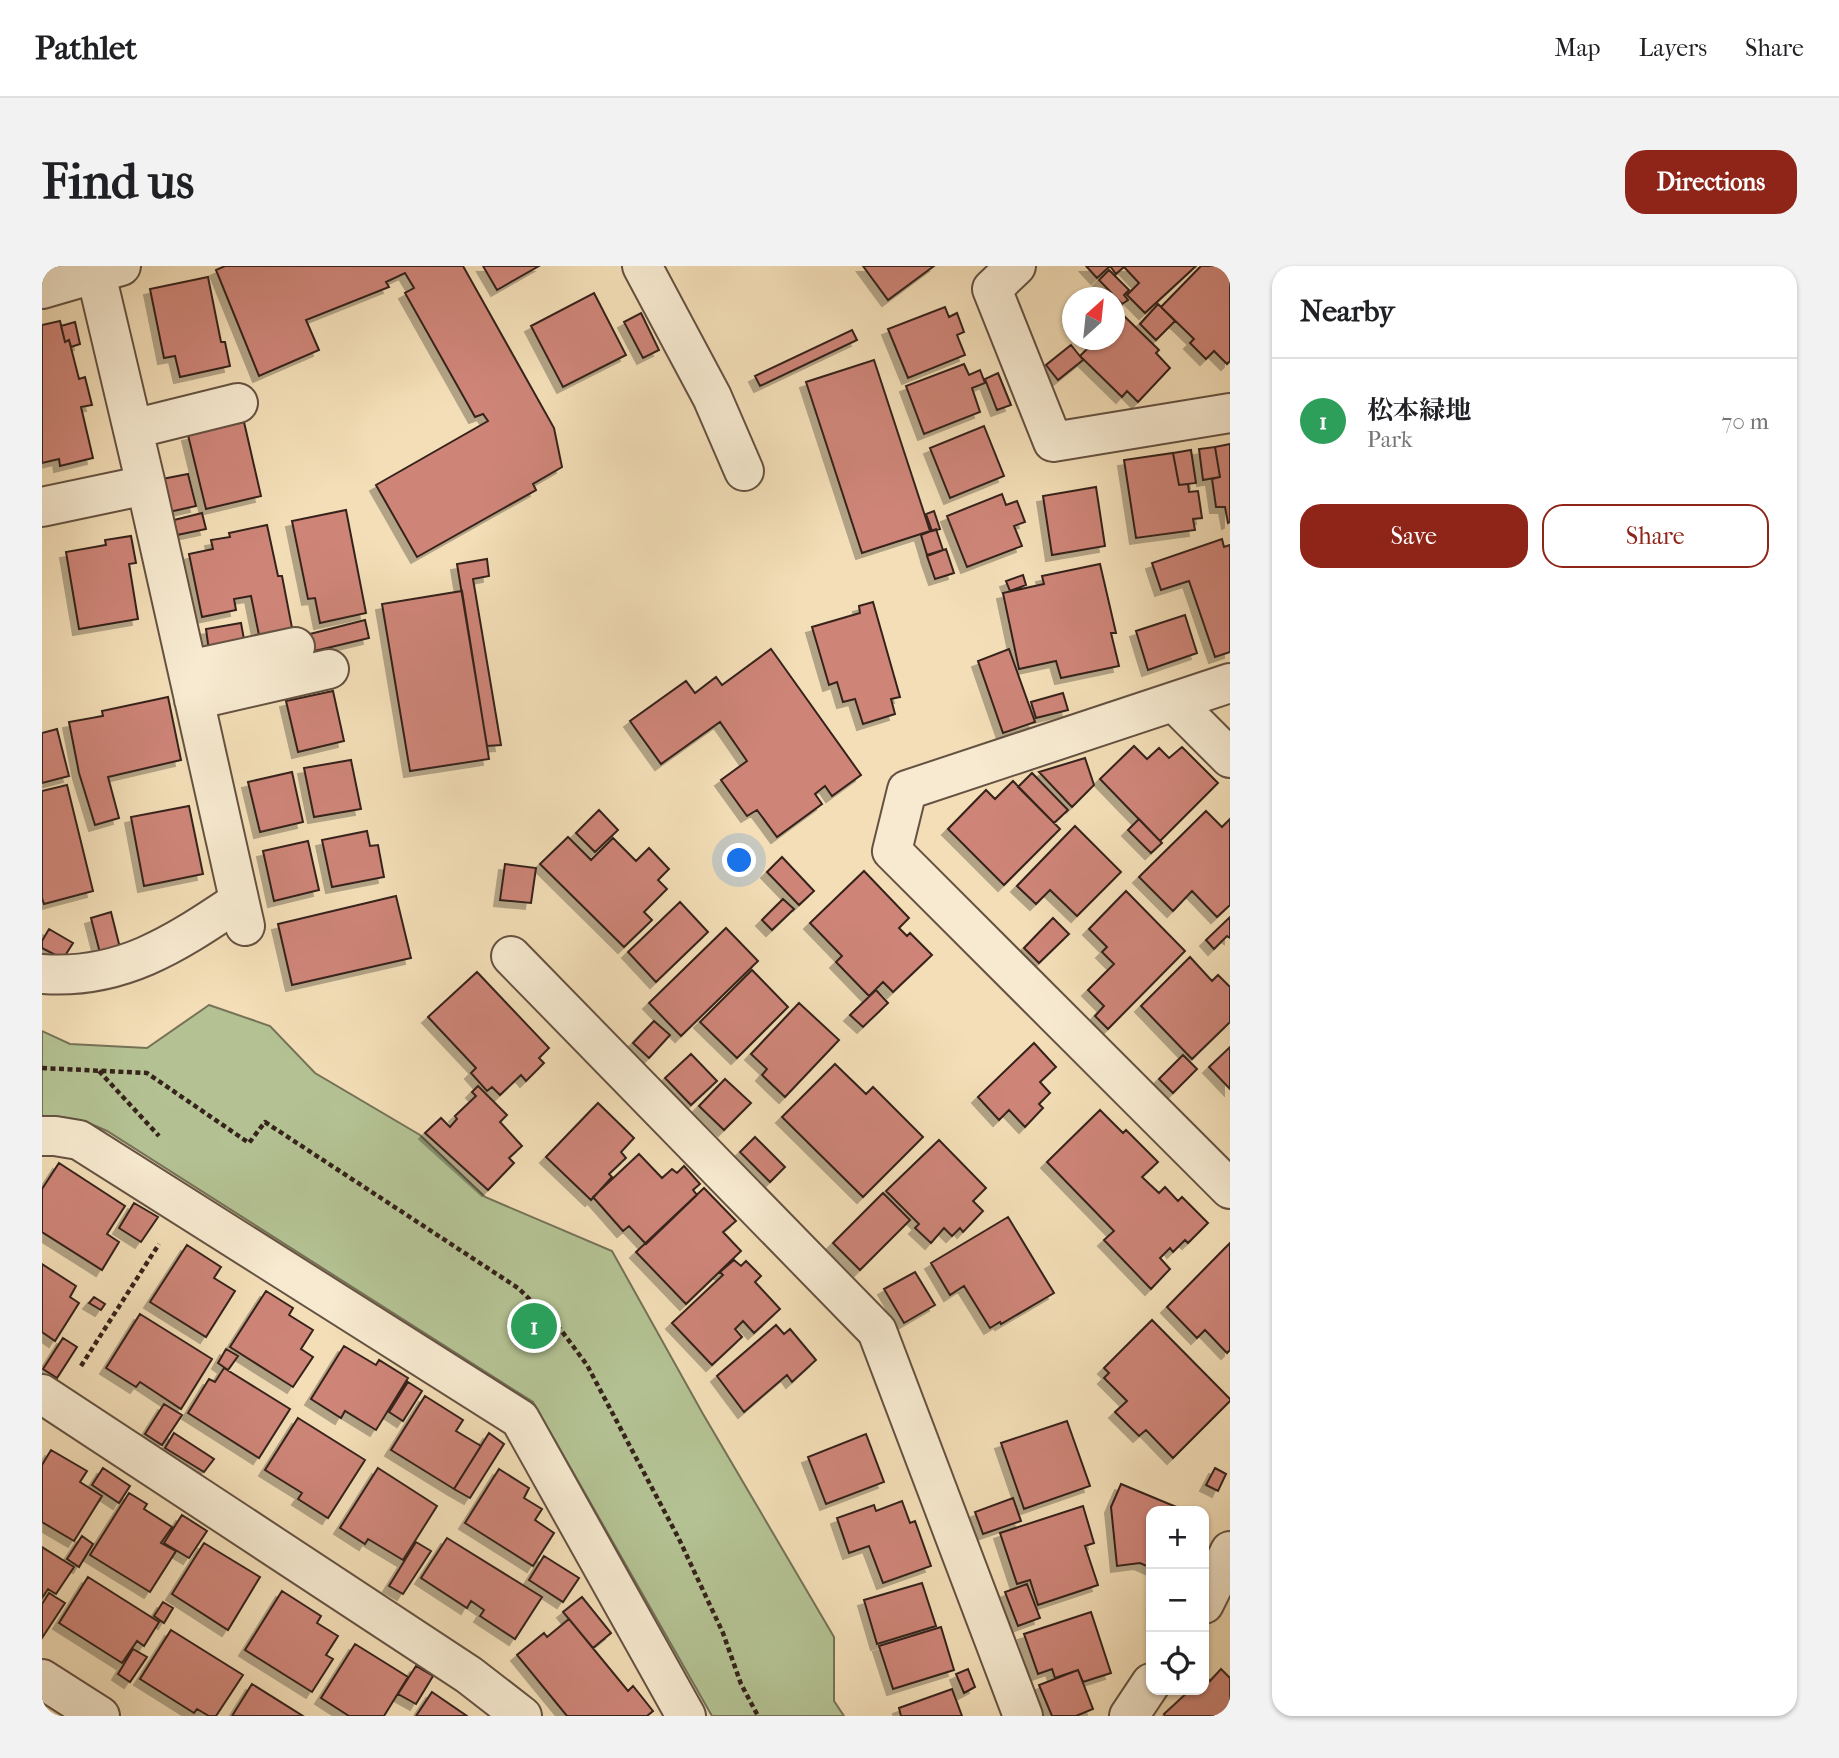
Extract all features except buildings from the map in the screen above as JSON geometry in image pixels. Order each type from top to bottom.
[{"type":"street","points":[[642,266],[712,397],[744,471]]},
{"type":"street","points":[[1016,266],[992,289],[1053,442],[1230,413]]},
{"type":"street","points":[[42,289],[109,270],[133,429],[242,913],[115,968],[67,976],[42,974]]},
{"type":"street","points":[[133,429],[238,403]]},
{"type":"street","points":[[42,506],[146,485]]},
{"type":"street","points":[[191,685],[295,647]]},
{"type":"street","points":[[191,685],[329,669]]},
{"type":"street","points":[[1230,683],[907,790],[892,850],[1230,1189]]},
{"type":"street","points":[[1174,702],[1230,758]]},
{"type":"street","points":[[511,956],[877,1331],[1023,1716]]},
{"type":"street","points":[[42,1136],[79,1140],[520,1419],[686,1716]]},
{"type":"street","points":[[50,1399],[469,1675],[522,1716]]},
{"type":"street","points":[[1213,1609],[1230,1551]]},
{"type":"street","points":[[42,1679],[100,1716]]},
{"type":"street","points":[[1129,1716],[1146,1690]]},
{"type":"path","points":[[42,1068],[147,1073],[248,1143],[265,1122],[518,1288],[561,1330],[587,1365],[679,1539],[723,1633],[741,1684],[758,1716]]},
{"type":"path","points":[[98,1070],[162,1139]]},
{"type":"path","points":[[50,1399],[183,1205]]},
{"type":"green space","points":[[209,1005],[270,1026],[315,1073],[420,1135],[485,1197],[612,1251],[703,1414],[834,1637],[834,1701],[844,1716],[712,1716],[533,1402],[107,1131],[76,1120],[42,1117],[42,1031],[70,1044],[147,1048]]},
{"type":"place","name":"松本緑地","points":[[534,1326]]}]
